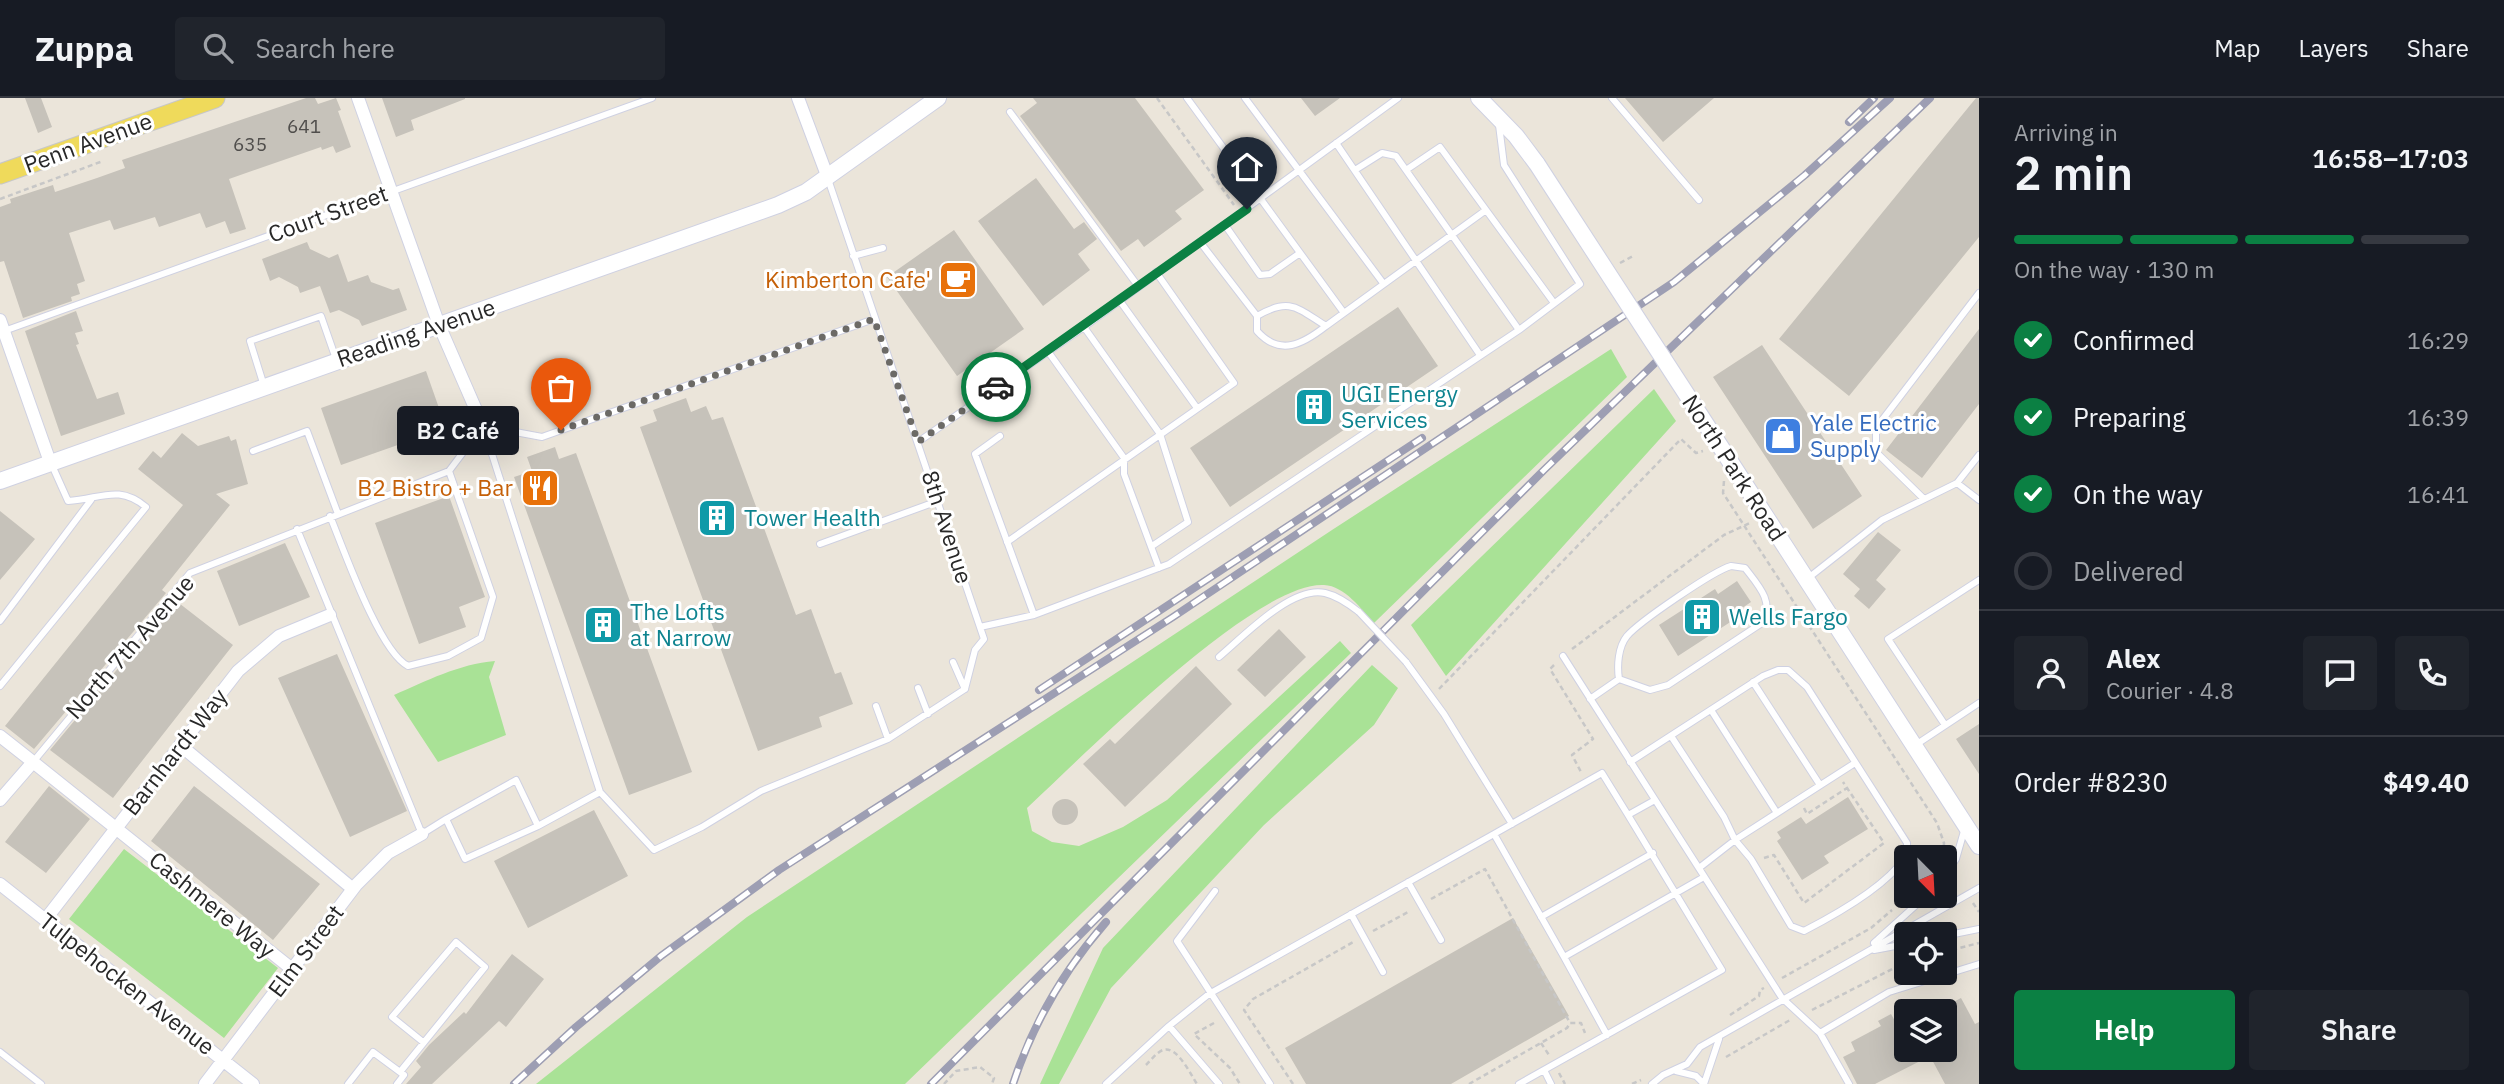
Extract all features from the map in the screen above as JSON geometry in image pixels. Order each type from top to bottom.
[{"type":"main road","name":"Penn Avenue","points":[[0,174],[215,98]]},
{"type":"street","points":[[358,98],[439,325],[483,426]]},
{"type":"street","name":"8th Avenue","points":[[799,98],[828,178]]},
{"type":"street","name":"Reading Avenue","points":[[0,481],[778,205],[828,178],[938,98]]},
{"type":"street","name":"North Park Road","points":[[1479,98],[1516,136],[1537,164],[1711,442],[1806,580],[1979,846]]},
{"type":"street","points":[[2,325],[50,462]]},
{"type":"street","name":"Barnhardt Way","points":[[46,920],[238,671],[264,646],[330,615]]},
{"type":"street","name":"Cashmere Way","points":[[0,736],[292,969]]},
{"type":"street","points":[[180,745],[353,889]]},
{"type":"street","points":[[0,800],[33,762]]},
{"type":"street","name":"Elm Street","points":[[205,1084],[353,889],[377,862],[422,834]]},
{"type":"street","name":"Tulpehocken Avenue","points":[[0,884],[253,1084]]},
{"type":"lane","name":"Court Street","points":[[2,325],[652,98]]},
{"type":"lane","points":[[1187,98],[1344,313]]},
{"type":"lane","points":[[1245,98],[1383,283]]},
{"type":"lane","points":[[918,442],[1047,350],[1084,327],[1398,98]]},
{"type":"lane","points":[[1612,98],[1699,200]]},
{"type":"lane","points":[[1010,112],[1138,286]]},
{"type":"lane","points":[[980,626],[1034,615],[1169,564],[1519,330],[1580,284],[1504,165],[1499,120]]},
{"type":"lane","points":[[1336,143],[1417,258],[1480,355]]},
{"type":"lane","points":[[1406,170],[1440,147],[1554,303]]},
{"type":"lane","points":[[1355,170],[1382,153],[1396,156],[1519,330]]},
{"type":"lane","name":"8th Avenue","points":[[828,178],[984,639],[975,650],[965,689]]},
{"type":"lane","points":[[1200,242],[1257,316],[1257,331],[1267,343],[1284,346],[1306,342],[1486,210]]},
{"type":"lane","points":[[1225,225],[1260,275],[1270,274],[1300,253]]},
{"type":"lane","points":[[853,256],[883,248]]},
{"type":"lane","points":[[1007,542],[1234,383],[1156,272]]},
{"type":"lane","points":[[1924,499],[1876,452],[1876,428],[1979,293]]},
{"type":"lane","points":[[1120,300],[1197,408]]},
{"type":"lane","points":[[1257,316],[1282,304],[1296,307],[1326,326]]},
{"type":"lane","points":[[264,386],[250,341],[321,316],[337,361]]},
{"type":"lane","points":[[483,426],[542,437],[874,319]]},
{"type":"lane","points":[[1084,327],[1160,434],[1188,522],[1152,546]]},
{"type":"lane","points":[[1047,350],[1124,458],[1124,474],[1159,568]]},
{"type":"lane","points":[[253,451],[307,431],[334,515],[375,621],[397,661],[408,666],[448,656],[481,638],[493,597],[449,471],[483,426]]},
{"type":"lane","points":[[483,426],[600,792],[654,850],[702,827],[761,791],[888,739],[965,689],[953,662]]},
{"type":"lane","points":[[1000,436],[975,454],[1034,615]]},
{"type":"lane","points":[[1806,580],[1870,530],[1924,499],[1957,484],[1979,455]]},
{"type":"lane","points":[[0,686],[146,507],[131,495],[114,493],[91,500],[68,500],[50,462]]},
{"type":"lane","name":"North 7th Avenue","points":[[33,762],[190,573],[449,471]]},
{"type":"lane","points":[[1957,484],[1979,500]]},
{"type":"lane","points":[[0,621],[91,500]]},
{"type":"lane","points":[[820,544],[938,501]]},
{"type":"lane","points":[[297,529],[422,834],[516,780],[538,825]]},
{"type":"lane","points":[[1739,566],[1745,568],[1763,592],[1768,607],[1767,615],[1756,628],[1668,685],[1650,691],[1619,678],[1619,656],[1626,637],[1706,577],[1720,569],[1739,566]]},
{"type":"lane","points":[[1945,725],[1888,639],[1979,580]]},
{"type":"lane","points":[[1219,657],[1271,613],[1294,598],[1310,592],[1324,592],[1359,612],[1406,662],[1432,696],[1512,824]]},
{"type":"lane","points":[[1563,656],[1782,998],[1820,1033],[1849,1084]]},
{"type":"lane","points":[[1630,762],[1754,682],[1778,670],[1788,670],[1798,676],[1907,845]]},
{"type":"lane","points":[[1590,699],[1619,678]]},
{"type":"lane","points":[[1754,682],[1820,785]]},
{"type":"lane","points":[[918,688],[928,713]]},
{"type":"lane","points":[[1913,747],[1979,703]]},
{"type":"lane","points":[[876,706],[888,739]]},
{"type":"lane","points":[[1711,710],[1777,813]]},
{"type":"lane","points":[[1671,736],[1791,926],[1804,931],[1832,916],[1877,884],[1894,868]]},
{"type":"lane","points":[[1699,868],[1735,840],[1855,762]]},
{"type":"lane","points":[[1106,1084],[1169,1026],[1209,994],[1602,773],[1653,853],[1721,970],[1519,1084]]},
{"type":"lane","points":[[446,819],[465,859],[600,792]]},
{"type":"lane","points":[[1628,815],[1655,800]]},
{"type":"lane","points":[[1957,855],[1961,848],[1964,822]]},
{"type":"lane","points":[[1494,834],[1607,1035]]},
{"type":"lane","points":[[1541,917],[1653,853]]},
{"type":"lane","points":[[1564,957],[1704,877]]},
{"type":"lane","points":[[1408,882],[1441,940]]},
{"type":"lane","points":[[1652,1084],[1663,1074],[1687,1064],[1700,1047],[1979,888]]},
{"type":"lane","points":[[1215,891],[1177,941],[1270,1084]]},
{"type":"lane","points":[[1865,952],[1913,908]]},
{"type":"lane","points":[[1351,914],[1383,971]]},
{"type":"lane","points":[[1957,933],[1979,929]]},
{"type":"lane","points":[[400,1072],[485,967],[456,942],[392,1017],[424,1042]]},
{"type":"lane","points":[[1865,952],[1894,946]]},
{"type":"lane","points":[[1820,1033],[1889,992],[1979,964]]},
{"type":"lane","points":[[1169,1026],[1219,1084]]},
{"type":"lane","points":[[1674,1071],[1696,1076],[1704,1084],[1719,1038]]},
{"type":"lane","points":[[0,1052],[41,1084]]},
{"type":"lane","points":[[348,1084],[373,1052],[404,1075],[397,1084]]},
{"type":"lane","points":[[1544,1070],[1551,1084]]},
{"type":"path","points":[[1157,98],[1240,214]]},
{"type":"path","points":[[0,199],[103,161]]},
{"type":"path","points":[[1432,696],[1681,439],[1696,453],[1711,442]]},
{"type":"path","points":[[1710,460],[1711,442]]},
{"type":"path","points":[[1724,479],[1723,493],[1937,823],[1944,845]]},
{"type":"path","points":[[1759,850],[1765,859],[1774,855],[1804,903],[1884,843],[1837,774]]},
{"type":"path","points":[[1794,813],[1804,806],[1807,814],[1847,788]]},
{"type":"path","points":[[1293,1084],[1244,1010],[1253,999],[1485,869],[1570,1023]]},
{"type":"path","points":[[1957,949],[1979,943]]},
{"type":"path","points":[[1214,1023],[1194,1034],[1230,1068],[1240,1084]]},
{"type":"path","points":[[1570,1023],[1581,1023],[1585,1033]]},
{"type":"path","points":[[1469,1084],[1567,1028],[1570,1023]]},
{"type":"path","points":[[1143,1067],[1163,1050],[1170,1050],[1176,1054],[1197,1084]]},
{"type":"path","points":[[944,1084],[956,1071],[979,1067],[994,1078],[992,1084]]},
{"type":"green space","points":[[1611,349],[1627,377],[1374,623],[1346,594],[1332,586],[1294,591],[1257,611],[1170,676],[1027,808],[1032,831],[1052,842],[1079,846],[1123,827],[1167,800],[1340,641],[1351,653],[905,1084],[536,1084],[747,917]]},
{"type":"green space","points":[[1654,389],[1676,421],[1446,676],[1411,625]]},
{"type":"green space","points":[[495,661],[489,677],[506,735],[438,762],[394,695],[456,669]]},
{"type":"green space","points":[[1372,665],[1398,688],[1374,725],[1264,825],[1111,988],[1059,1084],[1040,1084],[1103,948]]},
{"type":"green space","points":[[124,849],[278,968],[224,1038],[69,919]]},
{"type":"building","points":[[25,98],[41,98],[52,127],[38,133]]},
{"type":"building","points":[[306,98],[315,98],[318,104],[336,98],[351,147],[336,153],[333,146],[322,150],[321,147],[229,179],[246,229],[230,234],[225,221],[206,228],[200,213],[159,227],[155,217],[114,230],[110,220],[69,233],[85,281],[77,284],[80,294],[71,297],[72,301],[23,318],[4,261],[0,262],[0,207],[11,203],[10,199],[53,185],[55,192],[97,178],[125,168],[122,160]]},
{"type":"building","points":[[382,98],[465,99],[411,120],[414,130],[396,137]]},
{"type":"building","points":[[1033,98],[1135,98],[1204,190],[1175,211],[1182,219],[1144,247],[1138,239],[1121,251],[1020,116],[1037,103]]},
{"type":"building","points":[[1301,98],[1340,98],[1315,116]]},
{"type":"building","points":[[1625,98],[1714,98],[1663,142]]},
{"type":"building","points":[[1976,98],[1979,98],[1979,237],[1849,396],[1779,339]]},
{"type":"building","points":[[1036,178],[1074,229],[1084,222],[1097,239],[1078,254],[1090,270],[1043,306],[978,221]]},
{"type":"building","points":[[954,230],[1024,329],[957,376],[887,277]]},
{"type":"building","points":[[307,242],[310,249],[329,258],[338,254],[348,282],[368,275],[371,282],[393,290],[399,288],[407,310],[362,326],[359,320],[339,310],[330,313],[320,286],[300,293],[298,287],[279,277],[270,281],[262,259]]},
{"type":"building","name":"UGI Energy Services","points":[[1398,307],[1438,366],[1230,507],[1190,448]]},
{"type":"building","points":[[76,311],[83,331],[75,333],[79,344],[76,345],[97,399],[118,392],[125,414],[61,436],[25,331]]},
{"type":"building","points":[[1979,329],[1979,404],[1922,478],[1886,450]]},
{"type":"building","points":[[1762,345],[1862,496],[1813,529],[1713,377]]},
{"type":"building","points":[[426,371],[446,428],[341,465],[321,408]]},
{"type":"building","name":"Tower Health","points":[[686,398],[691,412],[706,406],[712,420],[723,417],[796,615],[811,609],[835,674],[841,672],[853,704],[819,717],[822,727],[758,751],[640,427],[657,421],[653,410]]},
{"type":"building","points":[[182,433],[198,446],[229,436],[231,441],[236,439],[248,484],[216,494],[230,505],[162,590],[166,593],[34,749],[5,726],[183,505],[138,469],[153,451],[161,458]]},
{"type":"building","name":"The Lofts at Narrow","points":[[555,447],[559,459],[576,453],[692,772],[629,795],[514,477],[532,471],[527,457]]},
{"type":"building","points":[[449,496],[485,597],[459,607],[466,627],[419,644],[375,523]]},
{"type":"building","points":[[0,511],[35,539],[0,580]]},
{"type":"building","points":[[1878,532],[1901,550],[1876,580],[1886,589],[1869,609],[1854,596],[1860,589],[1843,574]]},
{"type":"building","points":[[285,543],[310,597],[239,626],[217,571]]},
{"type":"building","name":"Wells Fargo","points":[[1737,581],[1751,602],[1732,615],[1735,619],[1678,656],[1659,625],[1715,589],[1718,594]]},
{"type":"building","points":[[175,600],[233,645],[113,798],[50,750]]},
{"type":"building","points":[[1279,629],[1306,657],[1265,697],[1237,670]]},
{"type":"building","points":[[337,654],[407,811],[350,837],[278,678]]},
{"type":"building","points":[[1196,666],[1232,704],[1125,807],[1083,764],[1110,739],[1115,744]]},
{"type":"building","points":[[1979,724],[1979,774],[1956,739]]},
{"type":"building","points":[[49,786],[90,819],[46,873],[5,842]]},
{"type":"building","points":[[194,786],[320,884],[273,940],[151,841]]},
{"type":"building","points":[[1848,797],[1868,829],[1824,856],[1829,863],[1802,880],[1777,841],[1781,838],[1777,832],[1801,817],[1806,824]]},
{"type":"building","points":[[1065,799],[1074,803],[1078,812],[1074,821],[1065,825],[1056,821],[1052,812],[1056,803]]},
{"type":"building","points":[[594,810],[628,876],[528,928],[494,861]]},
{"type":"building","points":[[1513,918],[1569,1016],[1451,1084],[1306,1084],[1285,1048]]},
{"type":"building","points":[[512,954],[544,979],[506,1027],[499,1021],[432,1084],[406,1084],[421,1067],[416,1061],[429,1045],[464,1012],[466,1014]]},
{"type":"building","points":[[1961,998],[1975,1024],[1979,1022],[1979,1084],[1945,1084],[1933,1062],[1957,1062],[1957,1000]]},
{"type":"building","points":[[1891,1014],[1894,1019],[1894,1062],[1918,1062],[1875,1084],[1857,1084],[1843,1057],[1855,1051],[1851,1042],[1881,1026],[1878,1021]]},
{"type":"railway","points":[[1849,122],[1874,98]]},
{"type":"railway","points":[[514,1084],[576,1027],[661,956],[779,870],[1173,617],[1674,282],[1805,175],[1890,98]]},
{"type":"railway","points":[[931,1084],[1545,469],[1930,98]]},
{"type":"railway","points":[[1039,690],[1422,438]]},
{"type":"railway","points":[[1013,1084],[1030,1040],[1051,998],[1106,922]]},
{"type":"way so far","points":[[561,430],[874,319],[918,442],[996,387]]},
{"type":"place","name":"Kimberton Cafe'","points":[[958,280]]},
{"type":"place","name":"UGI Energy Services","points":[[1314,407]]},
{"type":"place","name":"B2 Café","points":[[561,430]]},
{"type":"place","name":"Yale Electric Supply","points":[[1783,436]]},
{"type":"place","name":"B2 Bistro + Bar","points":[[540,488]]},
{"type":"place","name":"Tower Health","points":[[717,518]]},
{"type":"place","name":"Wells Fargo","points":[[1702,617]]},
{"type":"place","name":"The Lofts at Narrow","points":[[603,625]]},
{"type":"route","points":[[996,387],[1247,209]]}]
